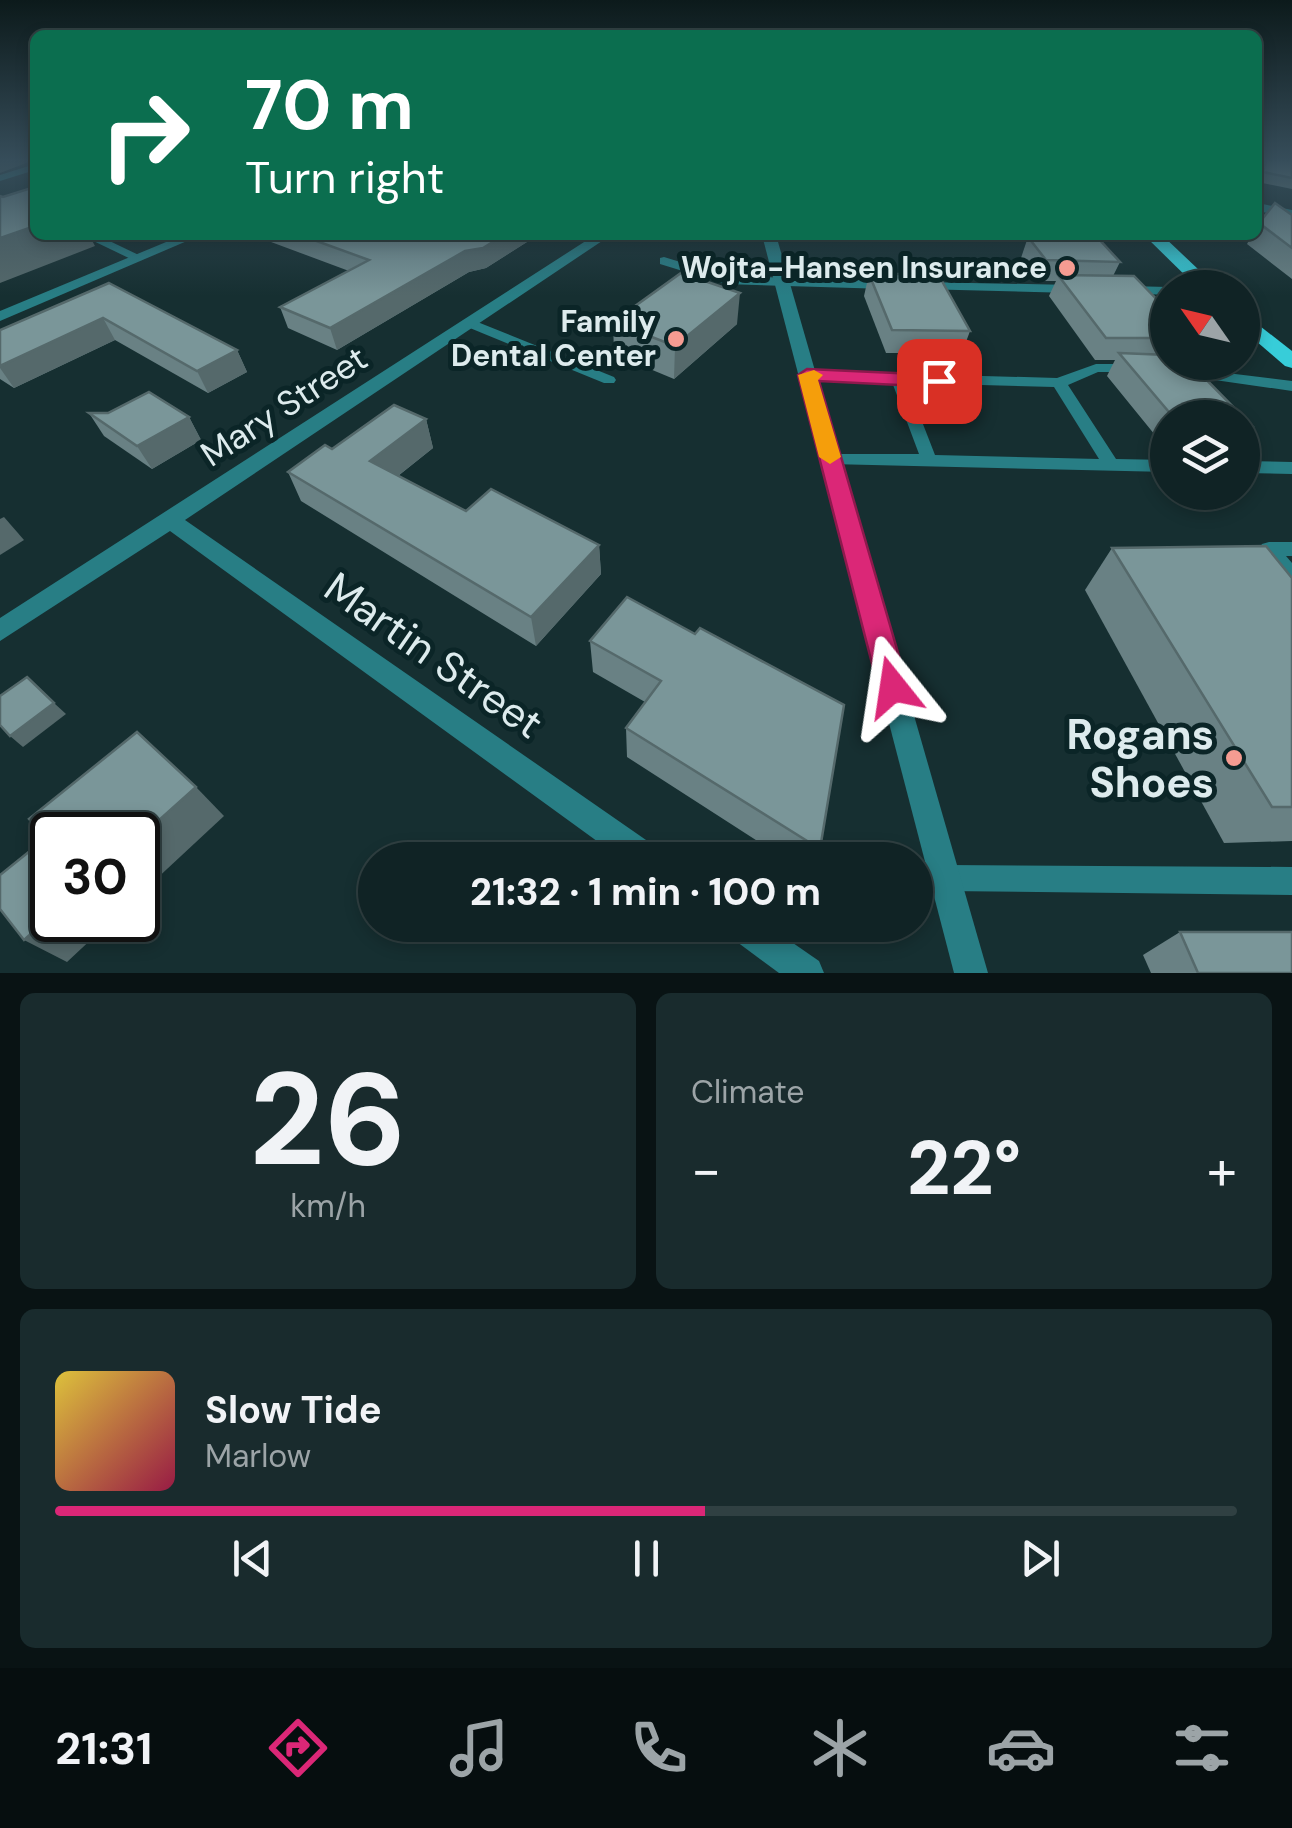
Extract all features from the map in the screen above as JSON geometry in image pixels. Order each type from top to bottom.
[{"type":"main road","points":[[1157,240],[1190,270]]},
{"type":"main road","points":[[1260,334],[1292,362]]},
{"type":"street","points":[[1262,208],[1292,214]]},
{"type":"street","points":[[0,316],[182,240]]},
{"type":"street","name":"Mary Street","points":[[0,631],[596,240]]},
{"type":"street","points":[[770,240],[972,973]]},
{"type":"street","name":"Martin Street","points":[[170,520],[623,842]]},
{"type":"street","points":[[764,942],[807,973]]},
{"type":"lane","points":[[98,240],[139,258]]},
{"type":"lane","points":[[664,261],[725,280],[1092,290]]},
{"type":"lane","points":[[1110,290],[1150,291]]},
{"type":"lane","points":[[470,323],[609,380]]},
{"type":"lane","points":[[807,375],[1059,383],[1096,368],[1150,368]]},
{"type":"lane","points":[[899,380],[929,460]]},
{"type":"lane","points":[[1245,380],[1292,386]]},
{"type":"lane","points":[[1059,383],[1112,466]]},
{"type":"lane","points":[[830,458],[1150,466]]},
{"type":"lane","points":[[1260,467],[1292,468]]},
{"type":"lane","points":[[1292,549],[1270,549],[1292,578]]},
{"type":"lane","points":[[946,878],[1292,881]]},
{"type":"building","points":[[0,205],[30,205],[30,228],[0,238]]},
{"type":"building","points":[[1273,205],[1292,215],[1292,248],[1262,225]]},
{"type":"building","points":[[314,240],[496,240],[483,248],[465,251],[330,328],[280,307],[369,260]]},
{"type":"building","points":[[1030,240],[1100,240],[1120,262],[1046,260]]},
{"type":"building","points":[[681,273],[740,293],[675,346],[613,322]]},
{"type":"building","points":[[869,274],[938,274],[970,331],[892,330]]},
{"type":"building","points":[[1058,275],[1134,276],[1150,292],[1150,338],[1106,338]]},
{"type":"building","points":[[109,283],[237,350],[197,371],[103,318],[0,366],[0,330]]},
{"type":"building","points":[[1119,353],[1150,354],[1150,380],[1207,380],[1226,400],[1159,400]]},
{"type":"building","points":[[149,392],[189,417],[137,446],[89,413],[108,413]]},
{"type":"building","points":[[394,405],[426,419],[370,461],[466,511],[491,489],[599,545],[531,617],[288,472],[325,445],[332,449]]},
{"type":"building","points":[[1266,546],[1292,578],[1292,807],[1272,807],[1112,548]]},
{"type":"building","points":[[627,597],[695,634],[700,628],[844,705],[821,842],[809,842],[626,728],[661,681],[590,641]]},
{"type":"building","points":[[27,677],[54,703],[10,736],[0,725],[0,696]]},
{"type":"building","points":[[137,732],[196,787],[160,819],[160,812],[38,812]]},
{"type":"building","points":[[30,851],[30,935],[24,940],[0,909],[0,875]]},
{"type":"building","points":[[1180,932],[1292,932],[1292,973],[1198,973]]},
{"type":"slow traffic","points":[[814,375],[807,375],[830,457]]},
{"type":"place","name":"Wojta-Hansen Insurance","points":[[1067,268]]},
{"type":"place","name":"Family Dental Center","points":[[676,339]]},
{"type":"place","name":"Rogans Shoes","points":[[1234,758]]},
{"type":"route","points":[[893,687],[807,375],[939,381]]}]
